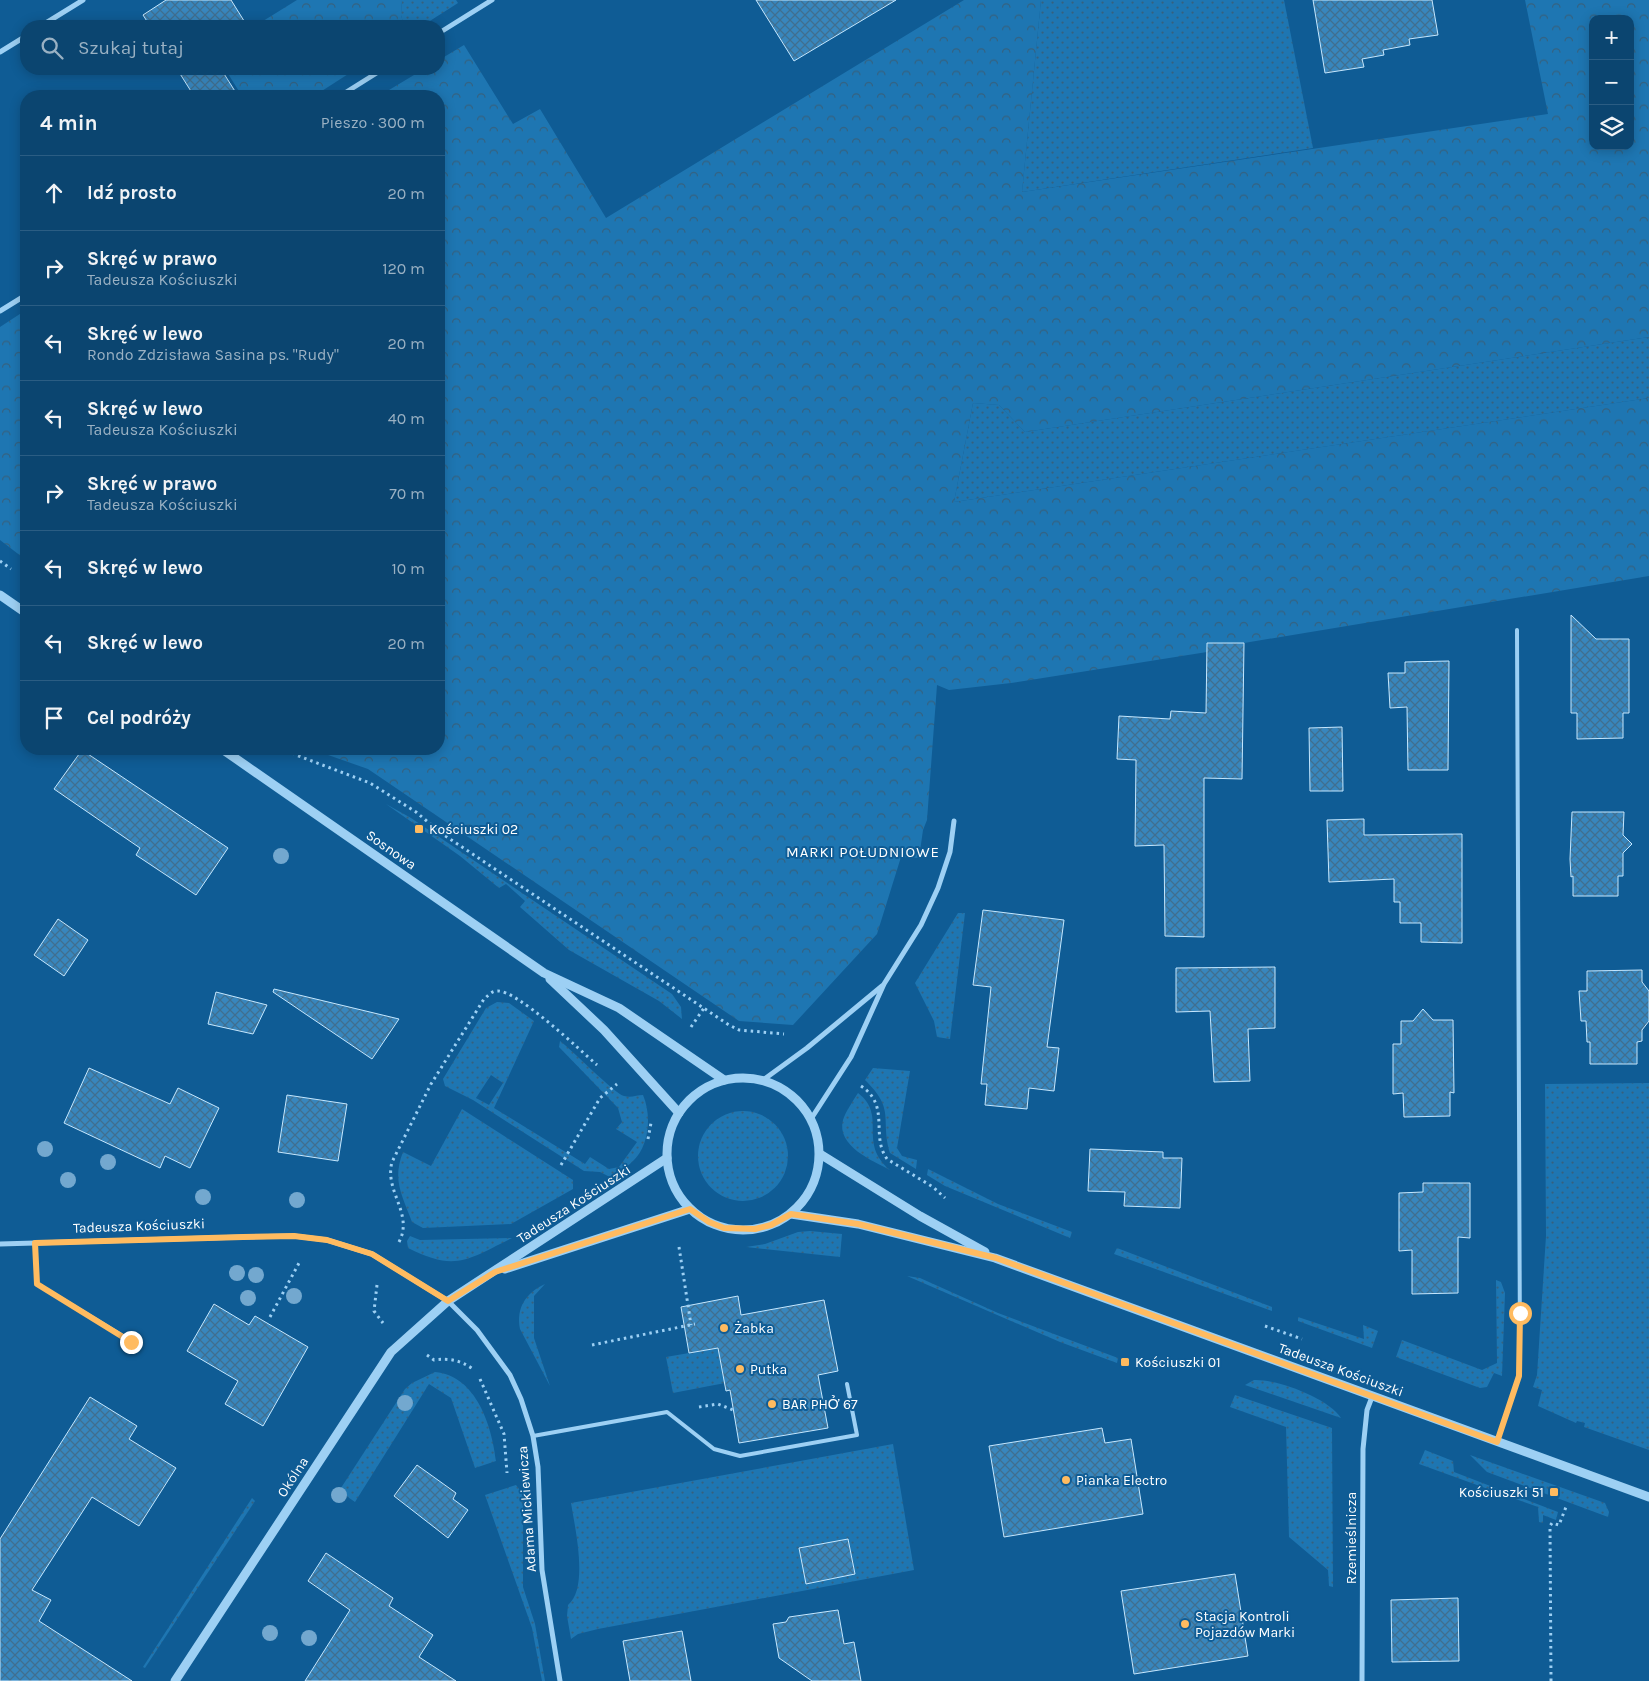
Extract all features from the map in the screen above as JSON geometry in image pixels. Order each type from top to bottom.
[{"type":"street","points":[[51,20],[83,0]]},
{"type":"street","points":[[445,30],[492,0]]},
{"type":"street","points":[[0,52],[20,40]]},
{"type":"street","points":[[350,90],[373,75]]},
{"type":"street","points":[[0,311],[20,299]]},
{"type":"street","points":[[0,595],[20,609]]},
{"type":"street","name":"Sosnowa","points":[[231,755],[544,974],[604,1030],[679,1113]]},
{"type":"street","points":[[811,1119],[851,1057],[884,984],[921,925],[938,888],[950,852],[954,821]]},
{"type":"street","name":"Sosnowa","points":[[544,974],[619,1008],[724,1080]]},
{"type":"street","points":[[762,1080],[807,1048],[884,984]]},
{"type":"street","points":[[747,1078],[762,1080],[778,1086],[791,1094],[811,1119],[817,1134],[820,1154],[815,1181],[808,1196],[791,1214],[771,1225],[740,1230],[724,1228],[709,1222],[690,1209],[675,1189],[669,1174],[668,1143],[679,1113],[701,1090],[724,1080],[747,1078]]},
{"type":"street","name":"Tadeusza Kościuszki","points":[[820,1154],[920,1216],[996,1258]]},
{"type":"street","name":"Tadeusza Kościuszki","points":[[0,1244],[294,1236],[327,1240],[353,1246],[380,1258],[448,1301],[667,1158]]},
{"type":"street","name":"Tadeusza Kościuszki","points":[[495,1272],[690,1209]]},
{"type":"street","name":"Tadeusza Kościuszki","points":[[791,1214],[858,1224],[996,1258],[1649,1498]]},
{"type":"street","name":"Adama Mickiewicza","points":[[448,1301],[477,1330],[510,1375],[521,1399],[533,1436],[538,1467],[542,1570],[560,1681]]},
{"type":"street","name":"Okólna","points":[[174,1681],[391,1352],[448,1301]]},
{"type":"street","name":"Rzemieślnicza","points":[[1362,1681],[1363,1449],[1367,1410],[1372,1396]]},
{"type":"lane","points":[[1497,1442],[1519,1376],[1520,1356],[1517,630]]},
{"type":"lane","points":[[35,1243],[37,1284],[131,1342]]},
{"type":"lane","points":[[533,1436],[667,1412],[714,1449],[740,1456],[857,1434],[847,1384]]},
{"type":"path","points":[[296,755],[370,783],[401,802],[442,833],[739,1030],[789,1035]]},
{"type":"path","points":[[399,1243],[404,1230],[404,1216],[391,1184],[390,1171],[392,1162],[431,1084],[484,999],[490,993],[497,990],[512,996],[551,1024],[598,1066]]},
{"type":"path","points":[[689,1030],[704,1008]]},
{"type":"path","points":[[611,1078],[620,1088]]},
{"type":"path","points":[[561,1165],[600,1098],[621,1080]]},
{"type":"path","points":[[856,1084],[865,1089],[878,1108],[880,1116],[879,1140],[882,1152],[887,1158],[933,1186],[948,1200]]},
{"type":"path","points":[[646,1146],[651,1117]]},
{"type":"path","points":[[679,1247],[691,1324]]},
{"type":"path","points":[[270,1317],[299,1263]]},
{"type":"path","points":[[377,1285],[374,1311],[384,1324]]},
{"type":"path","points":[[592,1345],[695,1324]]},
{"type":"path","points":[[434,1360],[449,1358],[464,1363],[477,1374],[504,1434],[507,1472]]},
{"type":"path","points":[[1551,1681],[1550,1526],[1552,1523],[1559,1525],[1566,1507]]},
{"type":"green space","points":[[297,0],[402,0],[402,20],[265,20]]},
{"type":"green space","points":[[402,0],[456,0],[458,3],[431,20],[402,20]]},
{"type":"green space","points":[[964,0],[1041,0],[1022,192],[1548,114],[1525,0],[1649,0],[1649,337],[1025,432],[999,405],[973,403],[954,502],[1649,398],[1649,576],[1244,643],[1207,643],[1207,652],[1011,683],[949,690],[937,685],[927,820],[923,830],[919,858],[901,857],[877,934],[793,1025],[739,1021],[368,769],[328,755],[445,755],[445,90],[389,90],[414,75],[445,75],[445,56],[464,45],[513,124],[540,109],[606,218]]},
{"type":"green space","points":[[1041,0],[1284,0],[1313,148],[1022,192]]},
{"type":"green space","points":[[229,75],[347,75],[323,90],[238,90]]},
{"type":"green space","points":[[20,314],[20,555],[0,540],[0,327]]},
{"type":"green space","points":[[1649,337],[1649,398],[954,502],[973,403],[999,405],[1025,432]]},
{"type":"green space","points":[[386,804],[411,818],[672,994],[681,1007],[682,1019],[659,1001],[569,950],[520,907],[525,901],[506,884],[499,888],[460,856]]},
{"type":"green space","points":[[958,913],[965,913],[950,1039],[937,1037],[934,1021],[915,983]]},
{"type":"green space","points":[[497,1002],[509,1003],[534,1021],[494,1108],[585,1164],[590,1157],[609,1169],[619,1167],[637,1142],[616,1129],[622,1122],[618,1108],[559,1047],[560,1041],[619,1093],[627,1097],[643,1095],[648,1121],[646,1139],[633,1161],[610,1177],[600,1172],[584,1171],[473,1100],[445,1086],[443,1079],[486,1008]],"holes":[[[491,1075],[503,1083],[489,1105],[476,1098]]]},
{"type":"green space","points":[[873,1068],[910,1071],[897,1148],[902,1156],[917,1160],[916,1169],[890,1153],[884,1107],[875,1090],[865,1080]]},
{"type":"green space","points":[[1649,1083],[1649,1450],[1584,1427],[1585,1423],[1577,1421],[1576,1423],[1538,1406],[1542,1390],[1533,1387],[1537,1375],[1546,1236],[1545,1084]]},
{"type":"green space","points":[[858,1093],[867,1102],[871,1111],[875,1149],[880,1160],[890,1170],[857,1151],[845,1138],[842,1129],[843,1120]]},
{"type":"green space","points":[[462,1109],[573,1180],[573,1189],[511,1224],[423,1228],[412,1222],[398,1179],[403,1152],[431,1166]]},
{"type":"green space","points":[[743,1111],[760,1114],[775,1124],[785,1139],[788,1156],[785,1173],[775,1188],[760,1198],[743,1201],[726,1198],[711,1188],[701,1173],[698,1156],[701,1139],[711,1124],[726,1114]]},
{"type":"green space","points":[[928,1169],[998,1204],[1072,1232],[1070,1238],[945,1186],[927,1175]]},
{"type":"green space","points":[[810,1231],[842,1234],[840,1257],[746,1247],[765,1244],[798,1232]]},
{"type":"green space","points":[[410,1236],[420,1240],[512,1238],[472,1257],[450,1261],[438,1260],[408,1248],[407,1241]]},
{"type":"green space","points":[[1117,1248],[1272,1307],[1272,1311],[1114,1254]]},
{"type":"green space","points":[[907,1276],[920,1278],[998,1313],[1118,1358],[1117,1363],[1060,1342]]},
{"type":"green space","points":[[1496,1280],[1501,1282],[1505,1293],[1502,1376],[1494,1373],[1487,1387],[1480,1388],[1396,1357],[1402,1340],[1482,1370],[1497,1363]]},
{"type":"green space","points":[[545,1284],[534,1296],[534,1338],[550,1386],[520,1329],[519,1321],[521,1307],[528,1296]]},
{"type":"green space","points":[[1298,1317],[1364,1339],[1363,1325],[1378,1331],[1372,1348],[1298,1321]]},
{"type":"green space","points":[[718,1348],[725,1383],[673,1393],[666,1357]]},
{"type":"green space","points":[[435,1372],[450,1376],[462,1383],[472,1393],[480,1405],[491,1433],[496,1461],[475,1468],[451,1398],[429,1384],[355,1502],[339,1491],[405,1389],[412,1383]]},
{"type":"green space","points":[[1254,1380],[1288,1386],[1301,1391],[1325,1403],[1341,1418],[1245,1385]]},
{"type":"green space","points":[[1235,1395],[1332,1428],[1333,1587],[1329,1586],[1328,1570],[1289,1537],[1286,1427],[1230,1407]]},
{"type":"green space","points":[[893,1444],[914,1570],[598,1629],[578,1634],[571,1639],[567,1616],[568,1605],[574,1597],[578,1585],[579,1557],[571,1503]]},
{"type":"green space","points":[[1425,1450],[1453,1461],[1454,1472],[1558,1512],[1556,1520],[1543,1515],[1543,1523],[1539,1522],[1538,1507],[1419,1464]]},
{"type":"green space","points":[[1470,1455],[1605,1503],[1609,1512],[1608,1517],[1487,1472]]},
{"type":"green space","points":[[516,1485],[523,1494],[523,1587],[535,1624],[545,1681],[542,1681],[532,1628],[485,1495]]},
{"type":"green space","points":[[252,1498],[255,1501],[145,1668],[143,1667]]},
{"type":"building","points":[[166,0],[231,0],[244,20],[146,20],[143,15]]},
{"type":"building","points":[[756,0],[896,0],[794,61]]},
{"type":"building","points":[[1313,0],[1432,0],[1438,35],[1409,39],[1410,45],[1383,50],[1384,55],[1362,59],[1364,67],[1325,73]]},
{"type":"building","points":[[181,75],[225,75],[234,90],[190,90]]},
{"type":"building","points":[[1571,615],[1596,639],[1629,639],[1629,713],[1623,713],[1623,738],[1577,739],[1577,713],[1571,713]]},
{"type":"building","points":[[1207,643],[1244,643],[1242,779],[1204,778],[1204,937],[1165,936],[1164,845],[1135,846],[1136,760],[1117,759],[1119,716],[1170,719],[1171,711],[1206,713]]},
{"type":"building","points":[[1449,661],[1448,770],[1408,770],[1407,707],[1390,708],[1388,673],[1405,673],[1405,662]]},
{"type":"building","points":[[1342,727],[1343,791],[1310,791],[1309,728]]},
{"type":"building","points":[[78,755],[89,755],[228,848],[196,895],[136,855],[140,848],[54,789]]},
{"type":"building","points":[[1572,812],[1624,812],[1623,835],[1632,844],[1623,853],[1623,876],[1618,876],[1618,896],[1573,896],[1573,876],[1571,877],[1570,859]]},
{"type":"building","points":[[1364,819],[1364,835],[1462,834],[1462,943],[1421,942],[1421,923],[1400,923],[1400,902],[1394,902],[1394,879],[1329,882],[1327,820]]},
{"type":"building","points":[[983,910],[1064,920],[1047,1047],[1059,1048],[1054,1091],[1029,1088],[1027,1109],[985,1105],[987,1084],[981,1084],[991,987],[973,985]]},
{"type":"building","points":[[58,919],[88,940],[64,976],[34,955]]},
{"type":"building","points":[[1275,967],[1275,1028],[1248,1029],[1250,1081],[1214,1082],[1210,1011],[1176,1012],[1176,968]]},
{"type":"building","points":[[1642,970],[1642,982],[1649,991],[1649,1021],[1642,1030],[1642,1041],[1637,1042],[1637,1064],[1590,1064],[1590,1042],[1587,1042],[1586,1021],[1581,1021],[1579,991],[1587,991],[1587,971]]},
{"type":"building","points":[[274,989],[399,1019],[372,1059],[273,992]]},
{"type":"building","points":[[216,992],[267,1005],[253,1034],[208,1024]]},
{"type":"building","points":[[1423,1009],[1433,1020],[1453,1020],[1454,1093],[1450,1092],[1450,1116],[1404,1117],[1403,1093],[1393,1094],[1393,1044],[1401,1044],[1401,1021],[1413,1021]]},
{"type":"building","points":[[89,1068],[170,1104],[178,1088],[219,1108],[190,1168],[165,1156],[160,1168],[64,1123]]},
{"type":"building","points":[[287,1095],[347,1104],[338,1161],[278,1152]]},
{"type":"building","points":[[1090,1149],[1163,1152],[1163,1158],[1182,1158],[1180,1208],[1124,1206],[1125,1192],[1088,1191]]},
{"type":"building","points":[[1423,1183],[1470,1183],[1470,1238],[1458,1237],[1458,1293],[1412,1294],[1412,1250],[1399,1251],[1399,1193],[1423,1192]]},
{"type":"building","points":[[738,1296],[741,1315],[824,1300],[838,1371],[818,1375],[828,1428],[739,1443],[730,1390],[726,1391],[718,1348],[689,1353],[681,1307]]},
{"type":"building","points":[[214,1304],[249,1325],[255,1316],[308,1347],[263,1426],[225,1404],[238,1381],[187,1351]]},
{"type":"building","points":[[90,1397],[137,1426],[129,1439],[176,1468],[139,1526],[92,1497],[32,1590],[51,1600],[39,1621],[132,1681],[0,1681],[0,1539]]},
{"type":"building","name":"Pianka Electro","points":[[1102,1428],[1105,1443],[1131,1439],[1143,1514],[1004,1537],[989,1446]]},
{"type":"building","points":[[417,1465],[456,1493],[453,1499],[468,1510],[448,1538],[394,1496]]},
{"type":"building","points":[[848,1539],[855,1574],[806,1584],[799,1548]]},
{"type":"building","points":[[326,1553],[393,1598],[389,1606],[433,1635],[419,1657],[456,1681],[305,1681],[350,1610],[308,1581]]},
{"type":"building","name":"Stacja Kontroli Pojazdów Marki","points":[[1235,1574],[1248,1656],[1134,1674],[1121,1591]]},
{"type":"building","points":[[1458,1598],[1459,1661],[1392,1662],[1391,1600]]},
{"type":"building","points":[[838,1610],[844,1644],[854,1642],[861,1681],[812,1681],[779,1658],[773,1624],[786,1622],[789,1617]]},
{"type":"building","points":[[682,1631],[691,1681],[630,1681],[623,1641]]},
{"type":"place","name":"Kościuszki 02","points":[[419,829]]},
{"type":"place","name":"Żabka","points":[[724,1328]]},
{"type":"place","name":"Kościuszki 01","points":[[1125,1362]]},
{"type":"place","name":"Putka","points":[[740,1369]]},
{"type":"place","name":"BAR PHỞ 67","points":[[772,1404]]},
{"type":"place","name":"Pianka Electro","points":[[1066,1480]]},
{"type":"place","name":"Kościuszki 51","points":[[1554,1492]]},
{"type":"place","name":"Stacja Kontroli Pojazdów Marki","points":[[1185,1624]]},
{"type":"district","name":"MARKI POŁUDNIOWE","points":[[863,852]]},
{"type":"route","points":[[131,1342],[37,1284],[35,1243],[294,1236],[327,1240],[353,1246],[389,1262],[448,1301],[495,1272],[569,1250],[658,1218],[690,1209],[709,1222],[724,1228],[740,1230],[771,1225],[791,1214],[858,1224],[996,1258],[1497,1442],[1519,1376],[1520,1313]]}]
